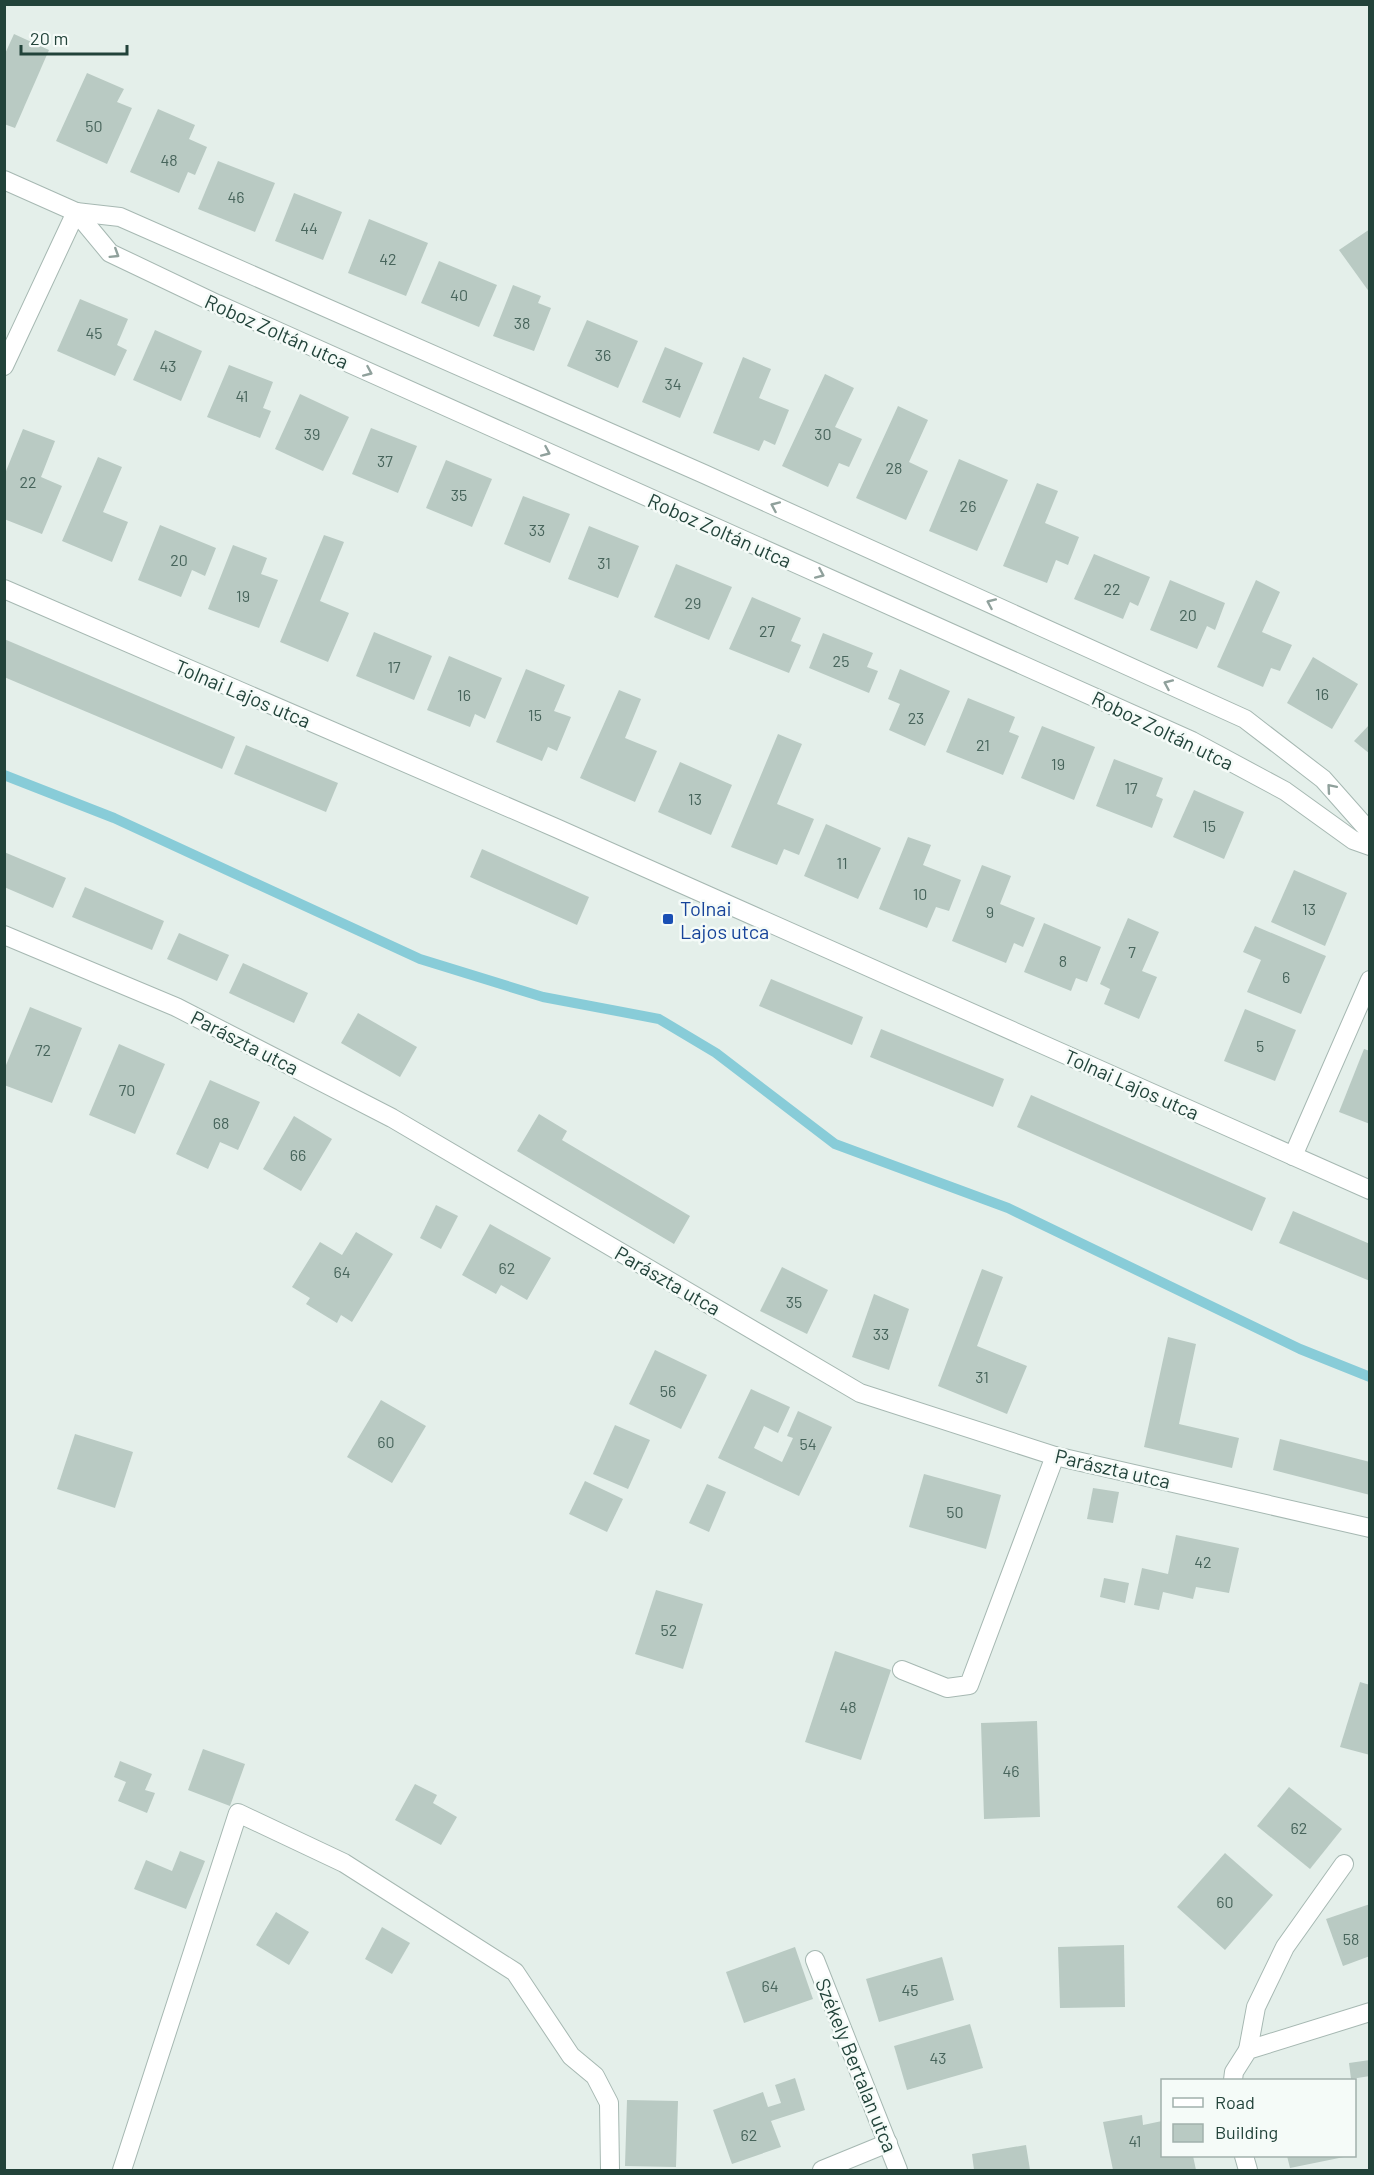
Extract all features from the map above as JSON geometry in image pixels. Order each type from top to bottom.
[{"type":"street","name":"Roboz Zoltán utca","points":[[4,180],[76,212],[120,218],[131,222],[715,478],[1245,718],[1323,779],[1370,832]]},
{"type":"street","name":"Roboz Zoltán utca","points":[[76,212],[110,253],[249,318],[1192,741],[1284,791],[1353,840],[1370,846]]},
{"type":"street","points":[[4,366],[76,212]]},
{"type":"street","name":"Tolnai Lajos utca","points":[[4,589],[556,828],[1370,1190]]},
{"type":"street","name":"Parászta utca","points":[[4,934],[176,1007],[392,1118],[860,1393],[1055,1456],[1370,1528]]},
{"type":"street","points":[[1293,1156],[1370,980]]},
{"type":"street","points":[[902,1670],[947,1688],[969,1684],[1055,1456]]},
{"type":"street","points":[[122,2170],[238,1813],[344,1863],[515,1972],[571,2056],[595,2076],[609,2103],[610,2170]]},
{"type":"street","points":[[1233,2079],[1234,2072],[1248,2050],[1256,2007],[1284,1947],[1344,1864]]},
{"type":"street","name":"Székely Bertalan utca","points":[[815,1960],[898,2170]]},
{"type":"street","points":[[1248,2050],[1370,2012]]},
{"type":"street","points":[[822,2170],[888,2143]]},
{"type":"building","points":[[14,34],[49,50],[15,128],[4,124],[4,56]]},
{"type":"building","points":[[87,73],[124,89],[117,102],[132,108],[107,164],[56,141]]},
{"type":"building","points":[[158,109],[195,125],[189,139],[207,147],[195,175],[188,172],[179,193],[130,172]]},
{"type":"building","points":[[218,161],[275,183],[255,232],[198,209]]},
{"type":"building","points":[[294,193],[342,212],[323,260],[275,241]]},
{"type":"building","points":[[369,219],[428,243],[406,296],[348,273]]},
{"type":"building","points":[[1370,229],[1370,293],[1339,250]]},
{"type":"building","points":[[439,261],[497,285],[479,327],[421,303]]},
{"type":"building","points":[[513,285],[541,296],[538,303],[551,308],[534,351],[493,336]]},
{"type":"building","points":[[80,299],[128,319],[117,345],[127,350],[115,376],[57,351]]},
{"type":"building","points":[[587,320],[638,341],[618,388],[567,366]]},
{"type":"building","points":[[155,330],[202,351],[181,401],[133,380]]},
{"type":"building","points":[[665,347],[703,363],[680,418],[642,402]]},
{"type":"building","points":[[743,357],[771,369],[759,398],[789,410],[775,445],[764,440],[759,451],[713,433]]},
{"type":"building","points":[[229,365],[273,382],[263,408],[271,411],[260,438],[207,417]]},
{"type":"building","points":[[825,374],[854,388],[835,427],[862,439],[849,467],[839,463],[828,487],[782,466]]},
{"type":"building","points":[[300,394],[349,417],[323,471],[275,449]]},
{"type":"building","points":[[898,406],[928,420],[909,462],[928,471],[906,520],[856,498]]},
{"type":"building","points":[[371,428],[417,446],[398,493],[352,474]]},
{"type":"building","points":[[23,429],[55,441],[41,477],[62,486],[42,534],[4,519],[4,476]]},
{"type":"building","points":[[98,457],[122,467],[103,512],[128,522],[112,562],[62,541]]},
{"type":"building","points":[[959,459],[1008,480],[977,551],[929,531]]},
{"type":"building","points":[[446,460],[492,479],[472,527],[426,508]]},
{"type":"building","points":[[1037,483],[1058,491],[1045,523],[1079,537],[1068,565],[1056,560],[1047,583],[1003,566]]},
{"type":"building","points":[[523,496],[570,514],[550,563],[504,544]]},
{"type":"building","points":[[160,525],[216,548],[205,576],[192,570],[181,597],[138,580]]},
{"type":"building","points":[[589,526],[639,546],[618,598],[568,579]]},
{"type":"building","points":[[324,535],[344,542],[320,601],[349,613],[328,662],[280,642]]},
{"type":"building","points":[[233,545],[267,558],[261,574],[278,580],[259,628],[208,609]]},
{"type":"building","points":[[1094,554],[1150,577],[1138,606],[1130,602],[1123,619],[1074,599]]},
{"type":"building","points":[[676,564],[732,587],[709,640],[654,617]]},
{"type":"building","points":[[1170,580],[1225,603],[1215,630],[1207,626],[1197,649],[1150,630]]},
{"type":"building","points":[[1256,580],[1280,592],[1262,632],[1292,645],[1280,671],[1271,668],[1263,687],[1217,667]]},
{"type":"building","points":[[752,597],[801,618],[791,641],[801,645],[789,673],[729,649]]},
{"type":"building","points":[[374,632],[432,656],[414,700],[356,676]]},
{"type":"building","points":[[823,633],[873,653],[867,667],[878,671],[869,693],[809,668]]},
{"type":"building","points":[[4,639],[235,737],[222,769],[4,677]]},
{"type":"building","points":[[449,656],[502,678],[485,719],[475,714],[470,727],[427,710]]},
{"type":"building","points":[[1313,657],[1358,684],[1332,729],[1287,703]]},
{"type":"building","points":[[526,669],[565,685],[554,711],[571,717],[557,751],[548,747],[542,761],[496,742]]},
{"type":"building","points":[[900,669],[950,691],[925,746],[889,730],[900,704],[888,699]]},
{"type":"building","points":[[619,690],[641,699],[625,738],[657,751],[635,802],[580,778]]},
{"type":"building","points":[[968,698],[1015,717],[1009,732],[1019,736],[1003,775],[946,752]]},
{"type":"building","points":[[1370,724],[1370,754],[1354,741]]},
{"type":"building","points":[[1042,726],[1095,747],[1074,800],[1021,778]]},
{"type":"building","points":[[778,734],[802,744],[777,804],[814,819],[799,855],[784,849],[777,865],[731,847]]},
{"type":"building","points":[[246,745],[338,783],[326,812],[234,774]]},
{"type":"building","points":[[1114,759],[1163,778],[1156,796],[1163,799],[1152,828],[1096,806]]},
{"type":"building","points":[[680,762],[732,785],[711,835],[658,812]]},
{"type":"building","points":[[1194,790],[1244,812],[1224,859],[1173,837]]},
{"type":"building","points":[[826,824],[881,848],[858,899],[804,876]]},
{"type":"building","points":[[908,837],[931,845],[923,865],[961,880],[949,911],[936,907],[927,928],[879,909]]},
{"type":"building","points":[[482,849],[589,897],[577,925],[470,877]]},
{"type":"building","points":[[4,852],[66,878],[53,908],[4,887]]},
{"type":"building","points":[[982,865],[1011,876],[1000,904],[1035,918],[1023,947],[1014,943],[1006,963],[952,941]]},
{"type":"building","points":[[1294,870],[1347,893],[1325,946],[1271,922]]},
{"type":"building","points":[[85,887],[164,921],[152,950],[72,917]]},
{"type":"building","points":[[1128,918],[1159,932],[1142,971],[1157,977],[1139,1019],[1104,1004],[1110,989],[1100,984]]},
{"type":"building","points":[[1044,923],[1101,947],[1087,982],[1076,978],[1071,991],[1024,972]]},
{"type":"building","points":[[1255,926],[1326,956],[1301,1014],[1247,992],[1261,960],[1243,952]]},
{"type":"building","points":[[179,933],[229,955],[217,981],[167,959]]},
{"type":"building","points":[[243,963],[308,993],[294,1023],[229,993]]},
{"type":"building","points":[[771,979],[863,1017],[852,1045],[759,1006]]},
{"type":"building","points":[[30,1007],[82,1028],[52,1103],[4,1085],[4,1070]]},
{"type":"building","points":[[1245,1009],[1296,1030],[1275,1081],[1224,1061]]},
{"type":"building","points":[[358,1013],[417,1047],[400,1077],[341,1043]]},
{"type":"building","points":[[881,1029],[1004,1079],[993,1107],[870,1057]]},
{"type":"building","points":[[119,1044],[165,1064],[135,1134],[89,1115]]},
{"type":"building","points":[[1364,1049],[1370,1051],[1370,1124],[1339,1112]]},
{"type":"building","points":[[210,1080],[260,1102],[238,1150],[220,1142],[208,1169],[176,1154]]},
{"type":"building","points":[[1031,1095],[1266,1198],[1252,1231],[1017,1127]]},
{"type":"building","points":[[539,1114],[567,1131],[562,1140],[690,1216],[674,1244],[517,1151]]},
{"type":"building","points":[[294,1116],[332,1139],[301,1191],[263,1169]]},
{"type":"building","points":[[436,1205],[458,1216],[441,1249],[420,1238]]},
{"type":"building","points":[[1293,1211],[1370,1244],[1370,1281],[1279,1243]]},
{"type":"building","points":[[490,1224],[551,1258],[527,1300],[501,1285],[496,1294],[462,1275]]},
{"type":"building","points":[[356,1232],[393,1254],[352,1322],[341,1315],[337,1323],[306,1304],[310,1298],[292,1287],[320,1242],[342,1255]]},
{"type":"building","points":[[782,1267],[828,1290],[807,1334],[760,1311]]},
{"type":"building","points":[[982,1269],[1003,1277],[977,1346],[1027,1366],[1007,1414],[938,1386]]},
{"type":"building","points":[[874,1294],[909,1309],[889,1370],[852,1357]]},
{"type":"building","points":[[1168,1337],[1196,1344],[1179,1424],[1239,1438],[1232,1468],[1144,1447]]},
{"type":"building","points":[[655,1350],[707,1375],[681,1429],[629,1404]]},
{"type":"building","points":[[751,1389],[790,1407],[778,1433],[764,1426],[754,1448],[782,1462],[793,1438],[787,1436],[798,1411],[832,1427],[799,1496],[718,1458]]},
{"type":"building","points":[[381,1400],[426,1426],[392,1483],[347,1457]]},
{"type":"building","points":[[615,1425],[650,1440],[628,1489],[593,1474]]},
{"type":"building","points":[[75,1434],[133,1452],[115,1508],[57,1489]]},
{"type":"building","points":[[1280,1439],[1370,1462],[1370,1495],[1273,1470]]},
{"type":"building","points":[[924,1474],[1001,1495],[986,1549],[909,1527]]},
{"type":"building","points":[[585,1481],[623,1499],[607,1532],[569,1514]]},
{"type":"building","points":[[707,1484],[726,1492],[709,1532],[689,1523]]},
{"type":"building","points":[[1093,1488],[1119,1492],[1113,1523],[1087,1519]]},
{"type":"building","points":[[1176,1535],[1239,1548],[1229,1593],[1196,1587],[1193,1599],[1163,1592],[1159,1610],[1134,1605],[1142,1568],[1168,1574]]},
{"type":"building","points":[[1104,1578],[1129,1583],[1125,1603],[1100,1597]]},
{"type":"building","points":[[656,1590],[703,1604],[683,1669],[635,1654]]},
{"type":"building","points":[[835,1651],[891,1670],[861,1760],[805,1742]]},
{"type":"building","points":[[1360,1682],[1370,1685],[1370,1755],[1340,1747]]},
{"type":"building","points":[[1037,1721],[1040,1817],[984,1819],[981,1723]]},
{"type":"building","points":[[203,1749],[245,1764],[230,1806],[188,1790]]},
{"type":"building","points":[[120,1761],[152,1774],[145,1790],[155,1793],[147,1813],[118,1801],[126,1782],[114,1777]]},
{"type":"building","points":[[415,1784],[437,1795],[433,1803],[457,1817],[441,1845],[395,1820]]},
{"type":"building","points":[[1289,1787],[1342,1829],[1310,1869],[1257,1826]]},
{"type":"building","points":[[180,1851],[205,1861],[186,1909],[134,1889],[146,1860],[172,1871]]},
{"type":"building","points":[[1225,1853],[1273,1895],[1225,1950],[1177,1907]]},
{"type":"building","points":[[1370,1904],[1370,1956],[1343,1966],[1326,1919]]},
{"type":"building","points":[[276,1912],[309,1932],[289,1965],[256,1945]]},
{"type":"building","points":[[382,1927],[410,1943],[392,1974],[365,1959]]},
{"type":"building","points":[[1124,1945],[1125,2007],[1060,2008],[1058,1947]]},
{"type":"building","points":[[795,1947],[813,1999],[744,2023],[726,1972]]},
{"type":"building","points":[[942,1957],[954,2000],[879,2022],[866,1979]]},
{"type":"building","points":[[970,2024],[983,2068],[907,2090],[894,2046]]},
{"type":"building","points":[[1370,2060],[1370,2076],[1351,2079],[1349,2063]]},
{"type":"building","points":[[795,2078],[805,2110],[771,2121],[781,2147],[732,2164],[713,2110],[763,2092],[768,2107],[781,2103],[775,2085]]},
{"type":"building","points":[[627,2100],[678,2101],[676,2167],[625,2166]]},
{"type":"building","points":[[1142,2115],[1143,2125],[1161,2121],[1161,2157],[1193,2157],[1196,2170],[1113,2170],[1103,2122]]},
{"type":"building","points":[[1026,2145],[1030,2170],[974,2170],[972,2154]]},
{"type":"building","points":[[1287,2157],[1344,2157],[1290,2168]]},
{"type":"waterway","points":[[4,775],[114,818],[420,959],[543,997],[659,1019],[716,1053],[835,1144],[1008,1208],[1300,1349],[1370,1377]]},
{"type":"place","name":"Tolnai Lajos utca","points":[[668,919]]}]
